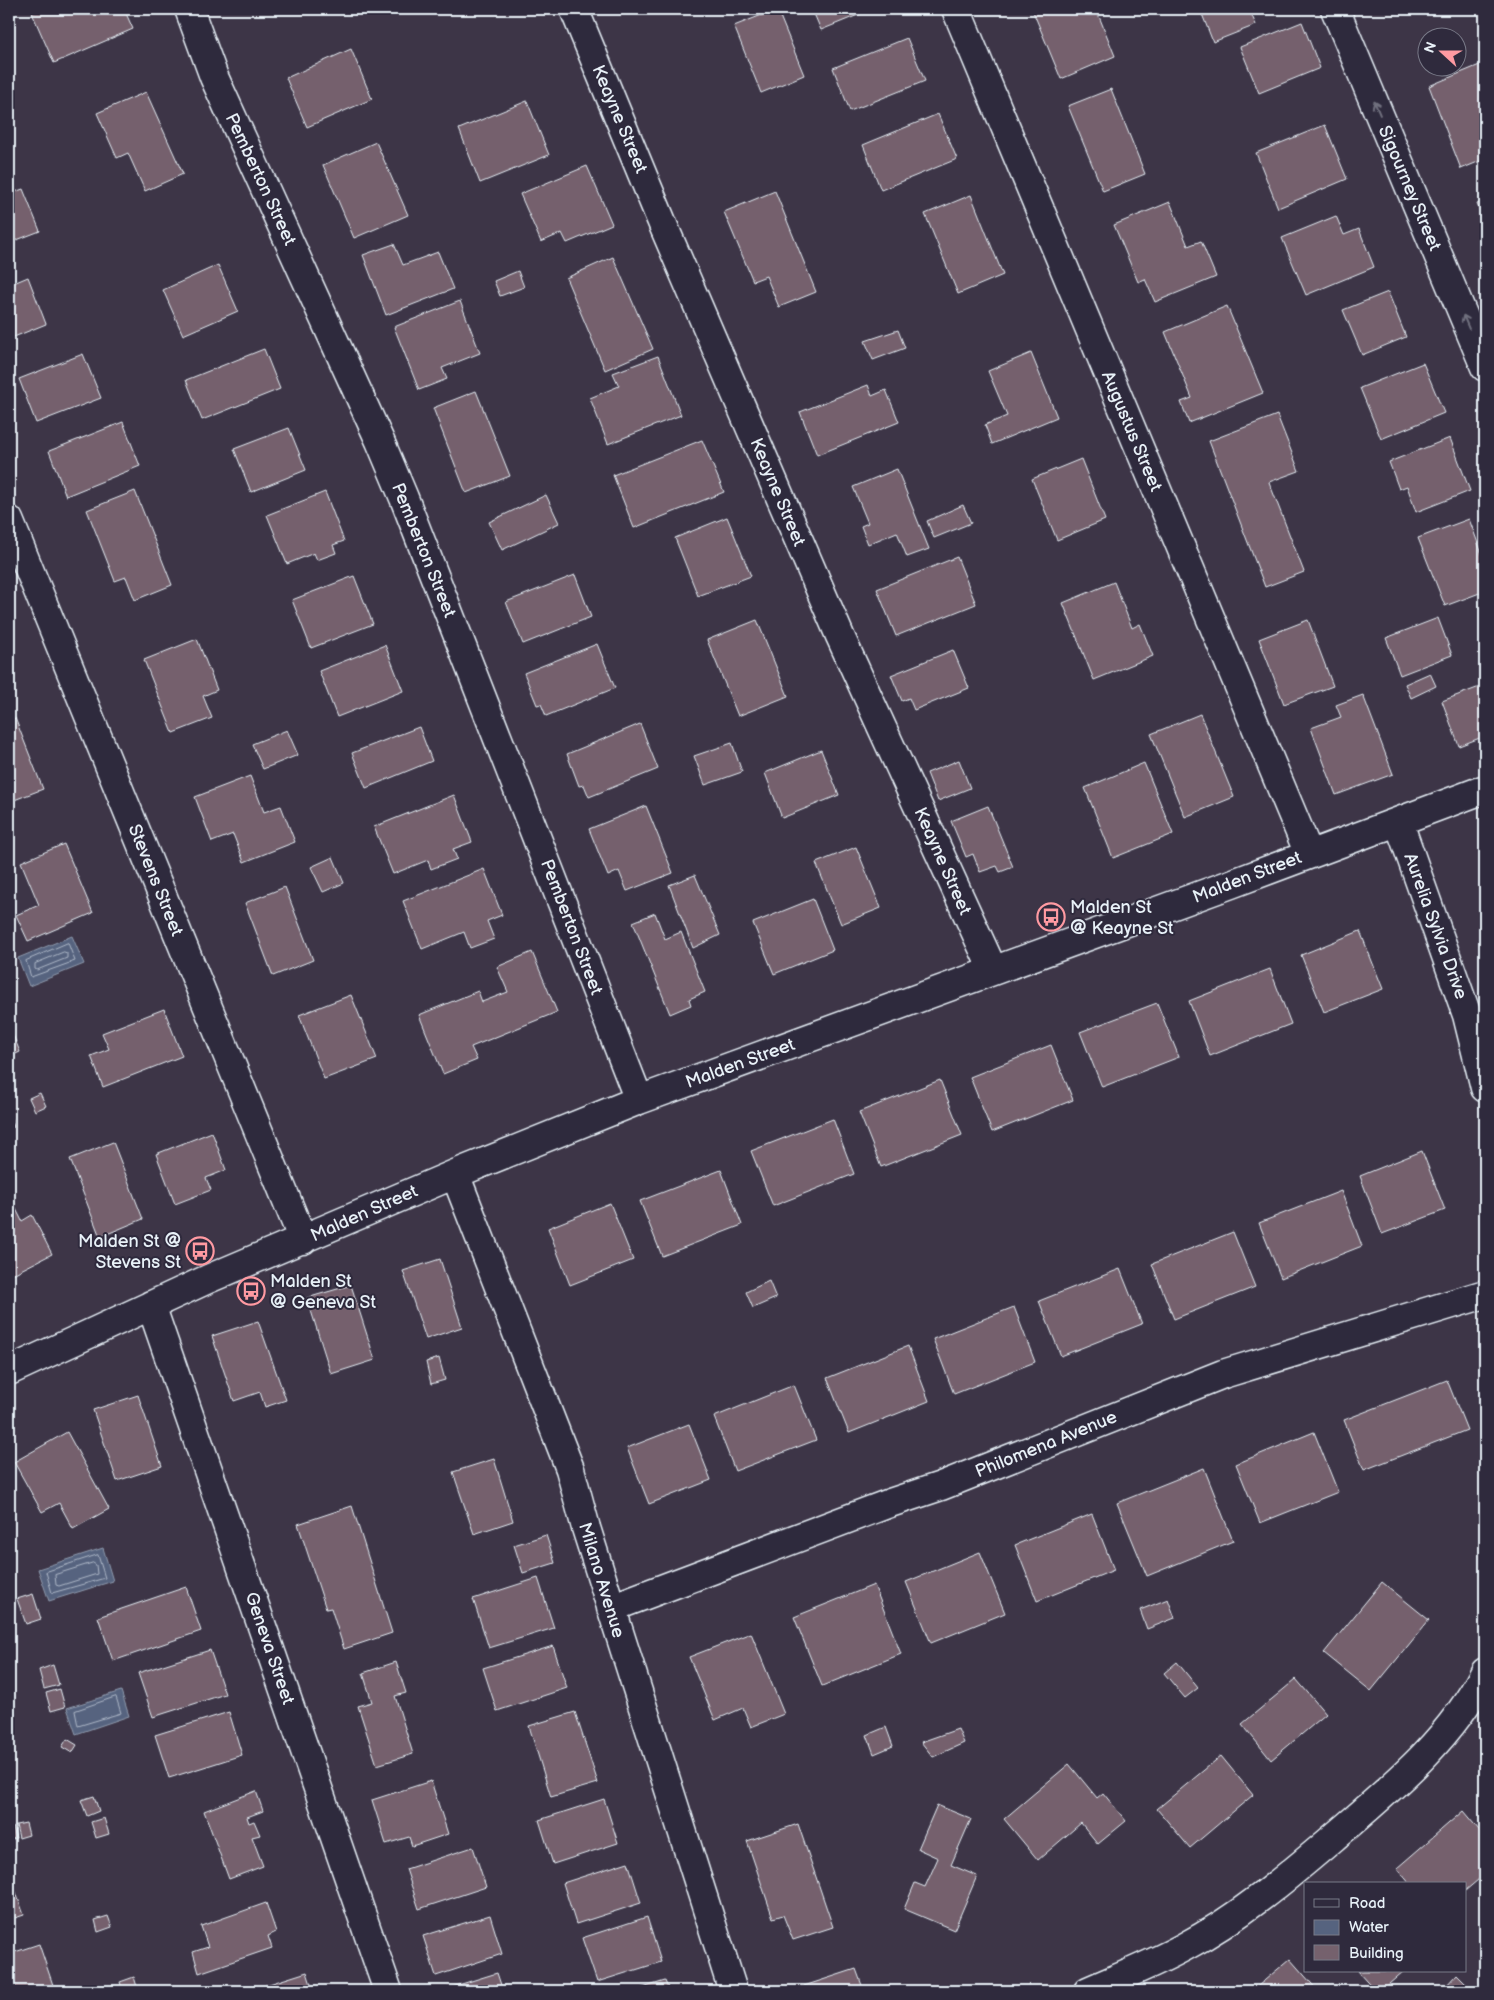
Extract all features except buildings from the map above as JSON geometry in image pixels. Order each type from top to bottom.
[{"type":"street","name":"Pemberton Street","points":[[189,9],[214,76],[376,432],[404,498],[639,1100]]},
{"type":"street","name":"Keayne Street","points":[[574,9],[664,227],[840,636],[993,970]]},
{"type":"street","name":"Augustus Street","points":[[956,9],[1309,854]]},
{"type":"street","name":"Sigourney Street","points":[[1335,9],[1485,367]]},
{"type":"street","name":"Stevens Street","points":[[9,520],[303,1240]]},
{"type":"street","name":"Malden Street","points":[[9,1372],[151,1305],[455,1174],[639,1100],[1309,854],[1399,823],[1485,789]]},
{"type":"street","name":"Aurelia Sylvia Drive","points":[[1399,823],[1468,1015],[1485,1088]]},
{"type":"street","name":"Milano Avenue","points":[[455,1174],[570,1469],[586,1528],[733,1991]]},
{"type":"street","name":"Philomena Avenue","points":[[611,1608],[890,1503],[941,1486],[1222,1374],[1485,1294]]},
{"type":"street","name":"Geneva Street","points":[[151,1305],[388,1991]]},
{"type":"street","points":[[1088,1991],[1185,1947],[1262,1899],[1402,1780],[1448,1728],[1474,1694],[1485,1672]]},
{"type":"water","points":[[72,936],[84,964],[29,986],[18,958]]},
{"type":"water","points":[[103,1548],[113,1581],[49,1601],[38,1569]]},
{"type":"water","points":[[121,1691],[129,1716],[76,1734],[67,1708]]},
{"type":"place","name":"Malden St @ Keayne St","points":[[1051,917]]},
{"type":"place","name":"Malden St @ Stevens St","points":[[200,1251]]},
{"type":"place","name":"Malden St @ Geneva St","points":[[251,1291]]}]
